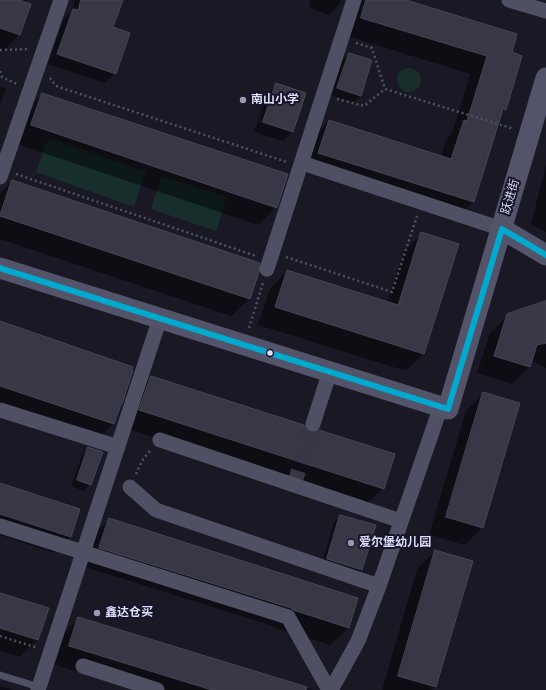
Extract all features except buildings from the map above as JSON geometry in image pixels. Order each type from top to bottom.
[{"type":"street","points":[[1,173],[4,150],[30,90],[61,0]]},
{"type":"street","points":[[270,261],[354,0]]},
{"type":"street","points":[[510,0],[546,11]]},
{"type":"street","name":"跃进街","points":[[445,407],[502,229],[530,134],[542,105],[546,78]]},
{"type":"street","points":[[301,165],[502,229],[546,255]]},
{"type":"street","points":[[0,268],[445,407],[401,521],[379,586],[358,641],[330,690]]},
{"type":"street","points":[[39,689],[160,318]]},
{"type":"street","points":[[313,424],[330,371]]},
{"type":"street","points":[[0,410],[118,447]]},
{"type":"street","points":[[160,440],[401,521]]},
{"type":"street","points":[[130,487],[156,510],[379,586]]},
{"type":"street","points":[[0,526],[288,617],[330,690]]},
{"type":"street","points":[[83,666],[157,690]]},
{"type":"lane","points":[[0,675],[39,689]]},
{"type":"path","points":[[342,38],[372,48],[385,89]]},
{"type":"path","points":[[0,50],[42,56],[56,86],[301,165]]},
{"type":"path","points":[[0,71],[2,77],[30,90]]},
{"type":"path","points":[[323,95],[364,106],[385,89]]},
{"type":"path","points":[[385,89],[530,134]]},
{"type":"path","points":[[1,173],[270,261],[392,292],[421,202]]},
{"type":"path","points":[[243,344],[270,261]]},
{"type":"path","points":[[130,487],[143,459],[160,440]]},
{"type":"path","points":[[0,636],[28,645]]},
{"type":"green space","points":[[409,68],[418,71],[421,80],[418,89],[409,92],[400,89],[397,80],[400,71]]},
{"type":"green space","points":[[48,138],[146,171],[134,207],[36,172]]},
{"type":"green space","points":[[161,176],[227,197],[216,231],[151,209]]},
{"type":"tunnel","points":[[294,485],[313,424]]},
{"type":"transit line","points":[[0,268],[448,409],[502,229],[546,255]]},
{"type":"place","name":"南山小学","points":[[243,100]]},
{"type":"place","name":"爱尔堡幼儿园","points":[[351,543]]},
{"type":"place","name":"鑫达仓买","points":[[97,613]]}]
